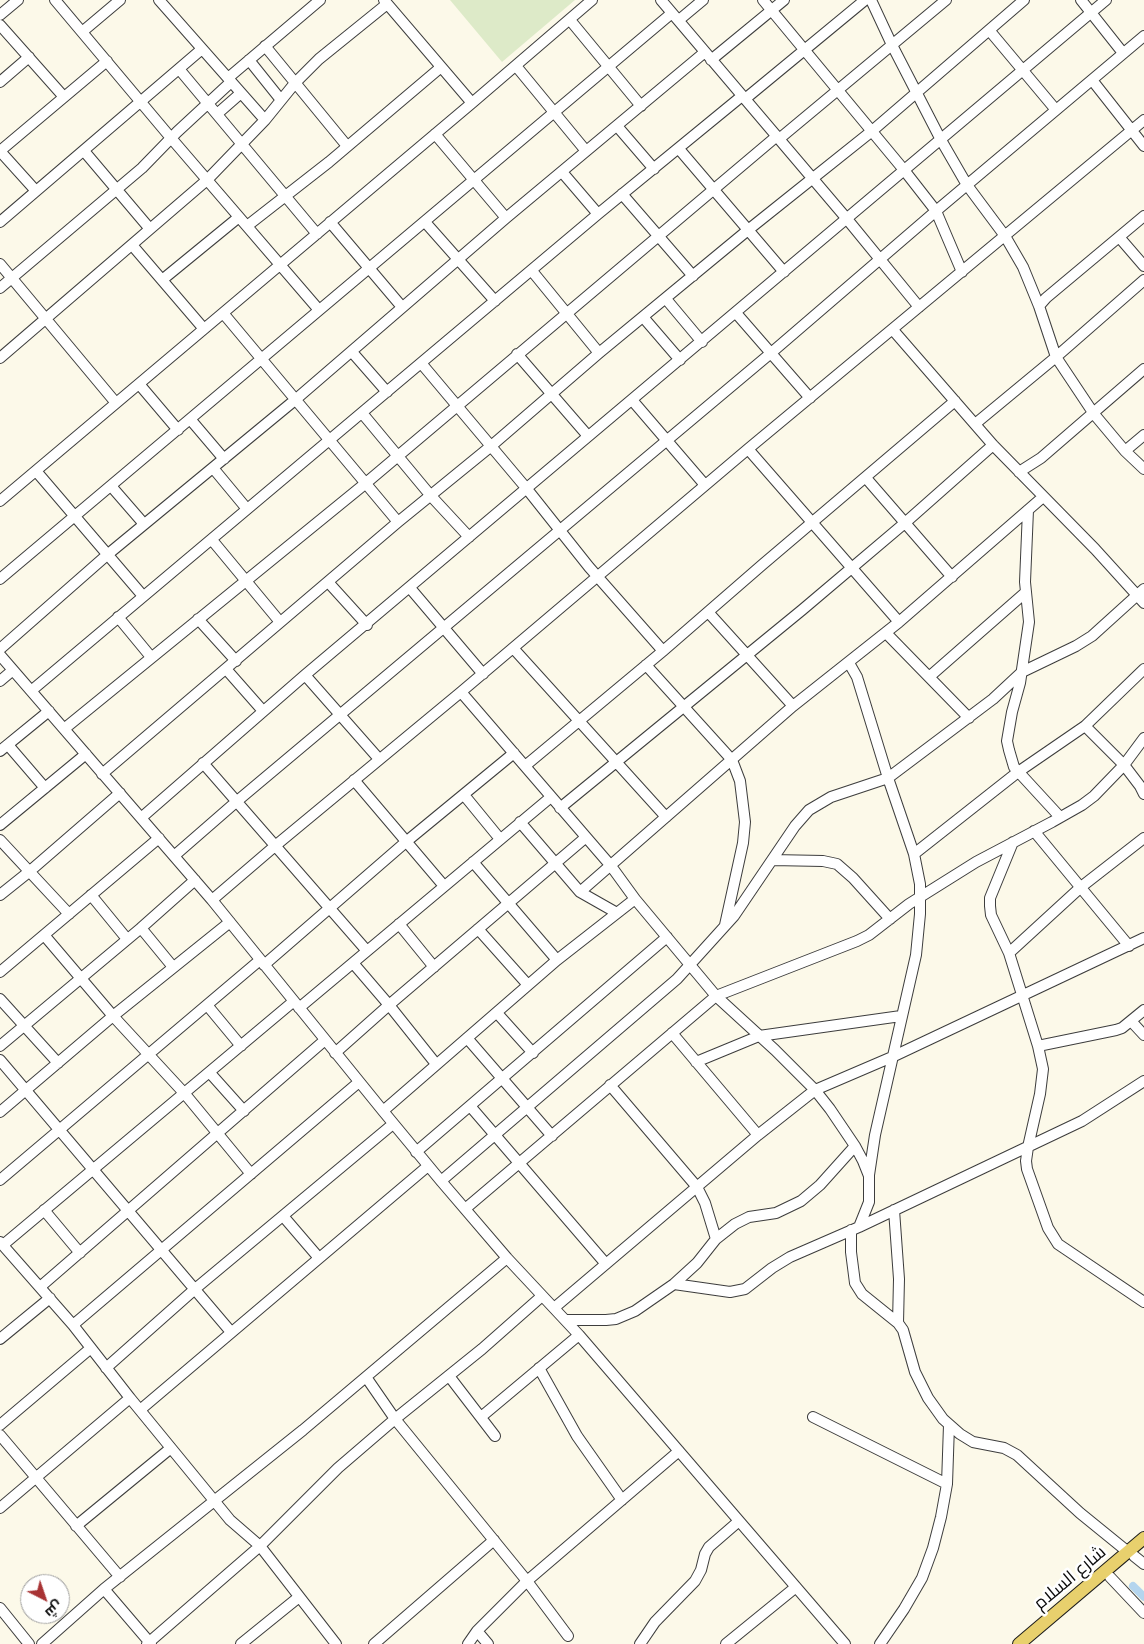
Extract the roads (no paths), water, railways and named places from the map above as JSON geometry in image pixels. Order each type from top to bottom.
[{"type":"main road","name":"شارع السلام","points":[[1030,1644],[1138,1555],[1144,1538]]},
{"type":"main road","name":"شارع السلام","points":[[1019,1644],[1138,1555]]},
{"type":"street","points":[[0,15],[18,0]]},
{"type":"street","points":[[55,0],[170,138],[319,310]]},
{"type":"street","points":[[82,32],[120,0]]},
{"type":"street","points":[[159,0],[265,120]]},
{"type":"street","points":[[0,288],[142,168],[249,60],[320,0]]},
{"type":"street","points":[[0,501],[592,0]]},
{"type":"street","points":[[661,0],[847,219],[919,308]]},
{"type":"street","points":[[0,579],[609,66],[675,17],[703,0]]},
{"type":"street","points":[[763,0],[936,211],[962,272]]},
{"type":"street","points":[[0,649],[107,555],[352,352],[402,307],[586,151],[642,106],[784,0]]},
{"type":"street","points":[[31,691],[622,194],[866,0]]},
{"type":"street","points":[[871,0],[941,140],[967,185],[1005,236],[1023,267],[1039,306],[1056,357],[1094,414],[1125,451],[1144,469]]},
{"type":"street","points":[[64,729],[366,483],[713,189],[838,91],[946,0]]},
{"type":"street","points":[[102,774],[599,353],[872,131],[1024,0]]},
{"type":"street","points":[[1081,0],[1123,53]]},
{"type":"street","points":[[141,818],[263,711],[1106,0]]},
{"type":"street","points":[[0,358],[207,180],[242,145],[294,84],[319,59],[386,2],[440,68],[472,103]]},
{"type":"street","points":[[570,20],[642,106]]},
{"type":"street","points":[[0,25],[64,97]]},
{"type":"street","points":[[989,30],[1056,110]]},
{"type":"street","points":[[174,856],[1144,36]]},
{"type":"street","points":[[265,46],[294,84],[347,146]]},
{"type":"street","points":[[0,222],[202,49]]},
{"type":"street","points":[[0,82],[29,57]]},
{"type":"street","points":[[249,60],[281,100]]},
{"type":"street","points":[[36,191],[0,151],[107,61]]},
{"type":"street","points":[[516,66],[586,151]]},
{"type":"street","points":[[247,226],[308,179],[440,68]]},
{"type":"street","points":[[179,69],[317,234]]},
{"type":"street","points":[[1092,80],[1144,146]]},
{"type":"street","points":[[217,114],[241,93]]},
{"type":"street","points":[[212,900],[483,674],[748,449],[1144,120]]},
{"type":"street","points":[[617,126],[654,169]]},
{"type":"street","points":[[435,134],[506,218]]},
{"type":"street","points":[[679,149],[784,272]]},
{"type":"street","points":[[84,151],[150,229]]},
{"type":"street","points":[[562,172],[598,214]]},
{"type":"street","points":[[622,194],[692,276]]},
{"type":"street","points":[[1039,306],[1144,216]]},
{"type":"street","points":[[162,280],[239,217]]},
{"type":"street","points":[[330,222],[402,307]]},
{"type":"street","points":[[425,222],[495,301]]},
{"type":"street","points":[[1119,237],[1144,266]]},
{"type":"street","points":[[132,245],[204,329]]},
{"type":"street","points":[[0,264],[116,403]]},
{"type":"street","points":[[532,271],[599,353]]},
{"type":"street","points":[[975,424],[1056,357],[1144,280]]},
{"type":"street","points":[[666,299],[702,342]]},
{"type":"street","points":[[736,312],[810,398]]},
{"type":"street","points":[[223,313],[398,522]]},
{"type":"street","points":[[643,317],[680,360]]},
{"type":"street","points":[[441,1181],[677,979],[738,911],[802,817],[819,803],[831,797],[888,778],[969,718],[1022,672],[1076,646],[1092,636],[1142,595],[993,445],[893,330]]},
{"type":"street","points":[[352,352],[387,392]]},
{"type":"street","points":[[517,354],[588,436]]},
{"type":"street","points":[[421,363],[561,530],[597,576],[663,651]]},
{"type":"street","points":[[1019,472],[1041,458],[1144,369]]},
{"type":"street","points":[[139,384],[178,430]]},
{"type":"street","points":[[632,400],[705,485]]},
{"type":"street","points":[[525,766],[663,651],[955,401]]},
{"type":"street","points":[[362,413],[431,496],[469,537]]},
{"type":"street","points":[[190,419],[224,459]]},
{"type":"street","points":[[1125,451],[1144,435]]},
{"type":"street","points":[[560,808],[853,567],[993,445]]},
{"type":"street","points":[[748,449],[853,567],[899,622]]},
{"type":"street","points":[[213,468],[247,509]]},
{"type":"street","points":[[36,471],[142,596]]},
{"type":"street","points":[[866,478],[952,577]]},
{"type":"street","points":[[110,486],[144,524]]},
{"type":"street","points":[[580,892],[793,706],[899,622],[1044,497]]},
{"type":"street","points":[[1028,510],[1026,592],[1029,622],[1019,691],[1012,712],[1008,740],[1011,760],[1018,772],[1060,817]]},
{"type":"street","points":[[212,540],[280,622]]},
{"type":"street","points":[[328,582],[367,625]]},
{"type":"street","points":[[410,588],[483,674]]},
{"type":"street","points":[[929,677],[1026,592]]},
{"type":"street","points":[[708,612],[793,706]]},
{"type":"street","points":[[118,617],[151,657]]},
{"type":"street","points":[[198,619],[236,661]]},
{"type":"street","points":[[886,632],[969,718]]},
{"type":"street","points":[[512,648],[666,817]]},
{"type":"street","points":[[0,654],[212,900],[416,1152],[507,1258],[579,1335],[845,1644]]},
{"type":"street","points":[[849,663],[857,677],[914,854],[920,884],[919,934],[916,956],[875,1135],[869,1176],[869,1202],[855,1229],[851,1252],[855,1283],[862,1294],[898,1323],[906,1338],[920,1384],[928,1398],[949,1425],[973,1442],[1004,1448],[1017,1455],[1080,1513],[1138,1555]]},
{"type":"street","points":[[646,665],[732,760],[740,781],[745,822],[743,843],[725,926]]},
{"type":"street","points":[[226,669],[263,711]]},
{"type":"street","points":[[0,681],[13,670]]},
{"type":"street","points":[[914,854],[1018,772],[1085,726],[1144,670]]},
{"type":"street","points":[[306,675],[379,759]]},
{"type":"street","points":[[461,692],[611,866],[716,996],[815,1090],[855,1146],[864,1161],[869,1176]]},
{"type":"street","points":[[46,788],[2,749],[49,711]]},
{"type":"street","points":[[1085,726],[1124,765],[1144,794]]},
{"type":"street","points":[[465,1209],[716,996],[869,935],[920,897],[984,856],[1060,817],[1094,796],[1124,765],[1144,738]]},
{"type":"street","points":[[1,1178],[207,1005],[262,963],[514,753]]},
{"type":"street","points":[[0,825],[86,754]]},
{"type":"street","points":[[203,763],[367,951]]},
{"type":"street","points":[[354,780],[444,886]]},
{"type":"street","points":[[0,895],[120,793]]},
{"type":"street","points":[[464,795],[500,839]]},
{"type":"street","points":[[0,1259],[4,1246],[44,1210],[241,1046],[353,963],[551,797]]},
{"type":"street","points":[[520,822],[580,892],[617,913]]},
{"type":"street","points":[[1034,831],[1129,946]]},
{"type":"street","points":[[0,972],[158,838]]},
{"type":"street","points":[[335,1053],[585,838]]},
{"type":"street","points":[[1009,953],[1082,888],[1144,838]]},
{"type":"street","points":[[0,840],[69,914]]},
{"type":"street","points":[[1013,842],[990,898],[990,906],[991,915],[1009,953],[1038,1046],[1043,1069],[1028,1147],[1027,1169],[1054,1240],[1144,1302]]},
{"type":"street","points":[[772,860],[823,861],[837,864],[853,878],[890,919]]},
{"type":"street","points":[[473,862],[557,960]]},
{"type":"street","points":[[0,1046],[127,940],[195,880]]},
{"type":"street","points":[[91,895],[127,940]]},
{"type":"street","points":[[383,1111],[557,960],[636,899]]},
{"type":"street","points":[[0,1112],[113,1016],[230,922]]},
{"type":"street","points":[[399,924],[434,967]]},
{"type":"street","points":[[141,928],[174,967]]},
{"type":"street","points":[[478,929],[528,985]]},
{"type":"street","points":[[44,935],[113,1016],[185,1094],[251,1174]]},
{"type":"street","points":[[416,1152],[667,937]]},
{"type":"street","points":[[554,1308],[815,1090],[1144,938]]},
{"type":"street","points":[[353,963],[436,1064]]},
{"type":"street","points":[[0,1000],[58,1063]]},
{"type":"street","points":[[207,1005],[241,1046]]},
{"type":"street","points":[[1038,1046],[1116,1030],[1144,1010]]},
{"type":"street","points":[[497,1013],[533,1053]]},
{"type":"street","points":[[696,1062],[759,1036],[901,1016]]},
{"type":"street","points":[[1131,1021],[1144,1036]]},
{"type":"street","points":[[672,1033],[758,1136]]},
{"type":"street","points":[[466,1038],[552,1136]]},
{"type":"street","points":[[40,1287],[325,1040]]},
{"type":"street","points":[[0,1060],[231,1332]]},
{"type":"street","points":[[210,1072],[244,1111]]},
{"type":"street","points":[[674,1284],[730,1292],[738,1291],[751,1285],[785,1260],[855,1229],[1082,1121],[1139,1088],[1144,1081]]},
{"type":"street","points":[[73,1326],[359,1082]]},
{"type":"street","points":[[610,1085],[697,1187],[705,1203],[716,1239]]},
{"type":"street","points":[[470,1106],[606,1264]]},
{"type":"street","points":[[106,1368],[195,1289],[393,1124]]},
{"type":"street","points":[[565,1320],[606,1320],[621,1317],[635,1311],[674,1284],[697,1263],[716,1239],[743,1219],[776,1213],[801,1201],[820,1186],[855,1146]]},
{"type":"street","points":[[140,1410],[428,1166]]},
{"type":"street","points":[[44,1210],[80,1253]]},
{"type":"street","points":[[894,1210],[899,1279],[898,1323]]},
{"type":"street","points":[[283,1216],[319,1258]]},
{"type":"street","points":[[4,1246],[50,1298],[230,1520],[260,1546],[336,1644]]},
{"type":"street","points":[[42,1644],[104,1589],[303,1430],[507,1258]]},
{"type":"street","points":[[104,1589],[149,1643],[260,1546],[338,1468],[542,1296]]},
{"type":"street","points":[[0,1340],[50,1298]]},
{"type":"street","points":[[481,1417],[579,1335]]},
{"type":"street","points":[[0,1425],[90,1348]]},
{"type":"street","points":[[539,1368],[577,1436],[622,1500]]},
{"type":"street","points":[[449,1376],[495,1436]]},
{"type":"street","points":[[366,1377],[395,1419],[527,1581],[568,1636]]},
{"type":"street","points":[[0,1508],[130,1398]]},
{"type":"street","points":[[813,1417],[947,1484]]},
{"type":"street","points":[[880,1644],[922,1578],[933,1548],[942,1518],[947,1484],[949,1425]]},
{"type":"street","points":[[0,1435],[120,1577]]},
{"type":"street","points":[[76,1526],[171,1448]]},
{"type":"street","points":[[468,1644],[477,1631],[527,1581],[679,1451]]},
{"type":"street","points":[[640,1644],[655,1622],[695,1581],[709,1547],[739,1522]]},
{"type":"street","points":[[374,1644],[494,1540]]},
{"type":"street","points":[[1110,1577],[1144,1612]]},
{"type":"street","points":[[726,1644],[796,1587]]},
{"type":"street","points":[[241,1644],[299,1597]]},
{"type":"street","points":[[0,1608],[29,1644]]},
{"type":"street","points":[[477,1631],[488,1644]]},
{"type":"waterway","points":[[1133,1586],[1144,1597]]}]
